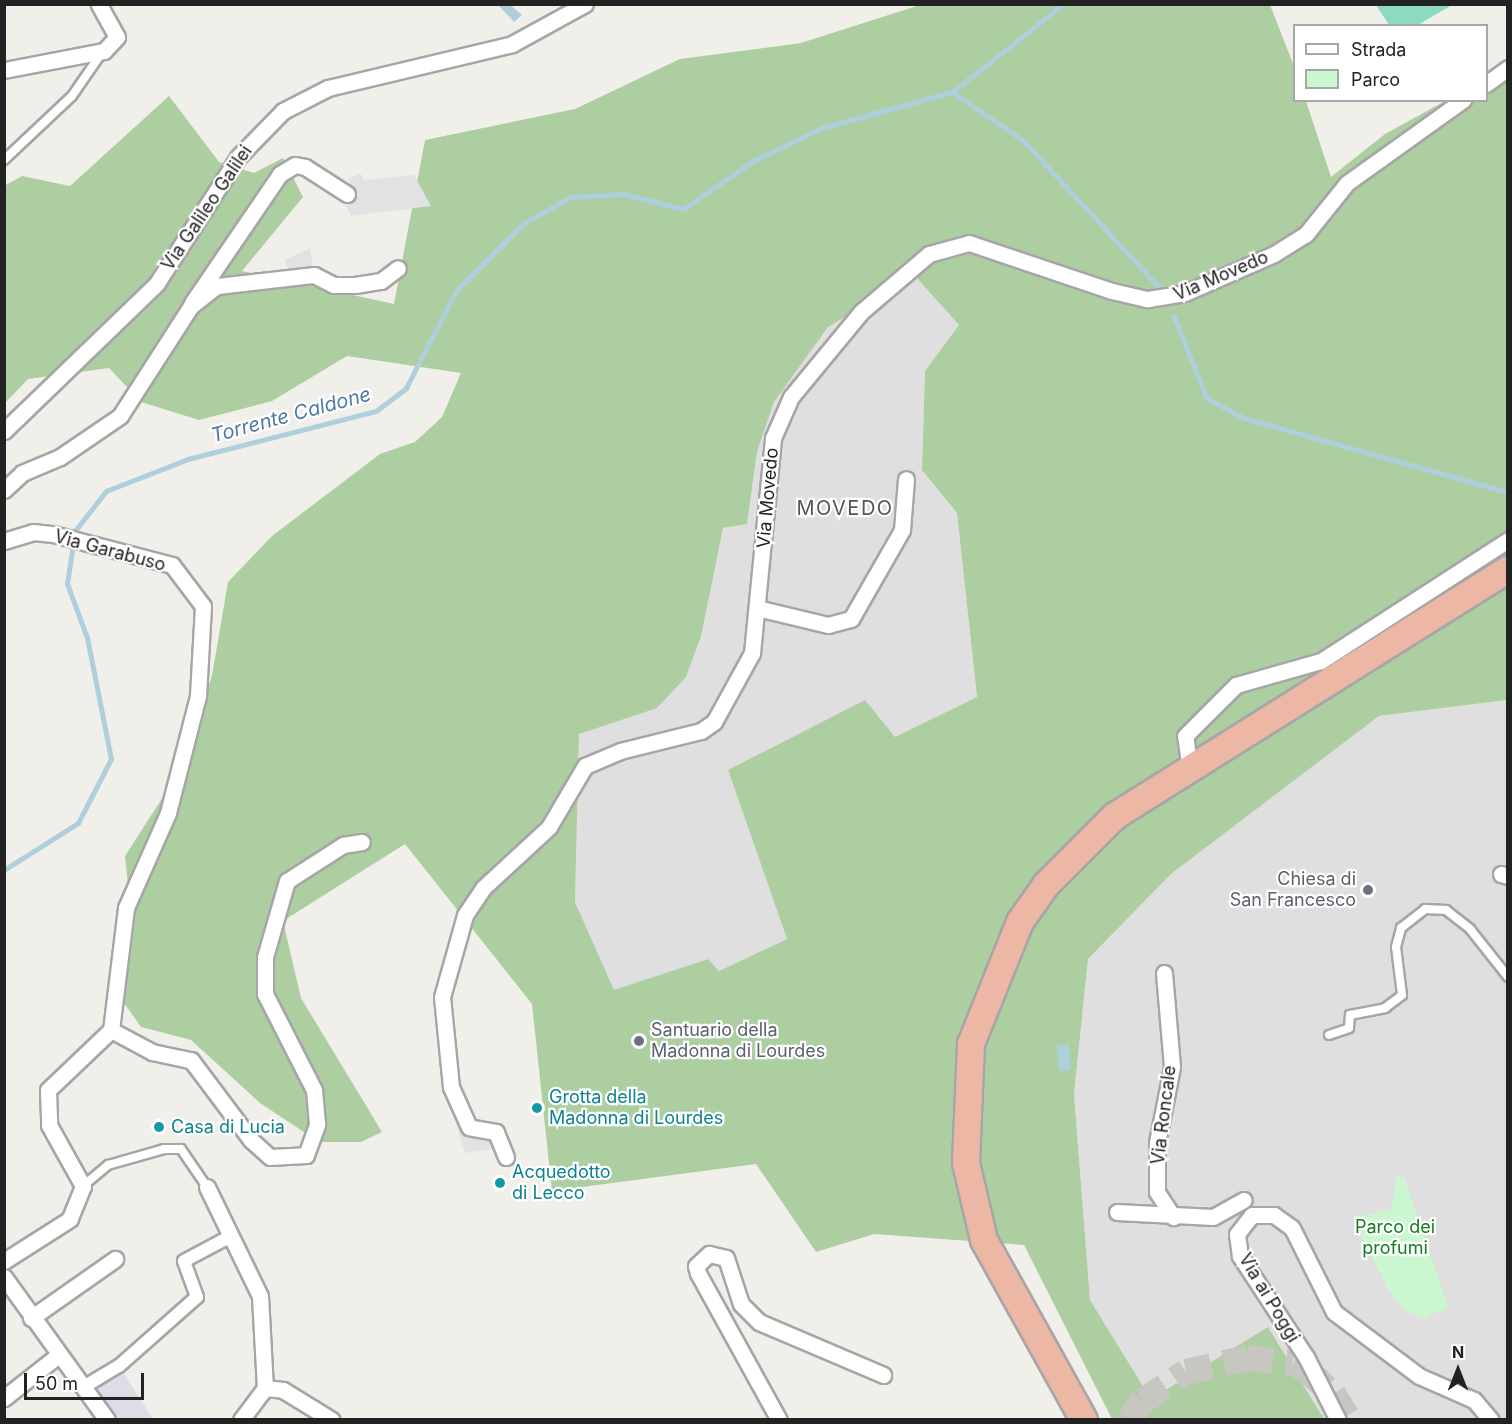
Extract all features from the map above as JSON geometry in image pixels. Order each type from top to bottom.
[{"type":"highway","points":[[1084,1419],[984,1240],[966,1163],[971,1044],[999,964],[1046,885],[1115,816],[1508,569]]},
{"type":"street","points":[[4,70],[104,51],[117,37],[99,4]]},
{"type":"street","name":"Via Galileo Galilei","points":[[4,431],[157,283],[239,156],[283,111],[328,88],[512,44],[585,4]]},
{"type":"street","points":[[1488,83],[1508,68]]},
{"type":"street","name":"Via Movedo","points":[[506,1156],[496,1132],[469,1128],[451,1087],[442,997],[445,971],[465,915],[483,888],[549,827],[585,766],[620,751],[701,731],[714,722],[752,653],[769,456],[791,397],[861,312],[929,254],[969,243],[1112,291],[1166,299],[1275,254],[1306,234],[1347,183],[1460,102]]},
{"type":"street","points":[[4,490],[22,473],[60,457],[120,416],[280,174],[295,165],[305,167],[347,194]]},
{"type":"street","points":[[191,306],[217,286],[314,275],[334,285],[355,285],[381,281],[398,268]]},
{"type":"street","points":[[757,608],[828,625],[851,619],[902,530],[906,478]]},
{"type":"street","name":"Via Garabuso","points":[[4,541],[33,532],[53,534],[95,543],[172,565],[202,606],[198,696],[168,813],[126,908],[111,1030]]},
{"type":"street","points":[[1190,770],[1185,735],[1236,685],[1321,661],[1508,540]]},
{"type":"street","points":[[4,1261],[70,1219],[83,1186],[49,1125],[48,1090],[111,1030],[152,1052],[191,1060],[251,1140],[270,1156],[306,1155],[318,1124],[314,1090],[265,994],[265,957],[287,881],[343,845],[362,842]]},
{"type":"street","name":"Via Roncale","points":[[1164,972],[1172,1067],[1157,1143],[1157,1192],[1173,1217]]},
{"type":"street","points":[[207,1187],[260,1296],[265,1388],[241,1419]]},
{"type":"street","points":[[1117,1212],[1173,1217],[1213,1217],[1238,1205],[1246,1223],[1252,1215],[1274,1215],[1292,1228],[1334,1312],[1419,1376],[1474,1400],[1491,1419]]},
{"type":"street","name":"Via ai Poggi","points":[[1246,1223],[1237,1234],[1240,1256],[1306,1357],[1338,1419]]},
{"type":"street","points":[[87,1385],[119,1366],[197,1297],[184,1261],[231,1236]]},
{"type":"street","points":[[779,1419],[698,1273],[696,1266],[709,1254],[726,1258],[741,1304],[759,1322],[884,1375]]},
{"type":"street","points":[[31,1318],[115,1259]]},
{"type":"street","points":[[4,1277],[57,1356],[87,1385],[107,1419]]},
{"type":"street","points":[[4,1398],[57,1356]]},
{"type":"street","points":[[265,1388],[282,1389],[330,1419]]},
{"type":"lane","points":[[4,160],[72,96],[104,51]]},
{"type":"lane","points":[[1329,1035],[1349,1028],[1350,1015],[1385,1008],[1402,995],[1396,947],[1401,928],[1425,909],[1446,910],[1470,929],[1508,977]]},
{"type":"lane","points":[[83,1186],[108,1165],[164,1149],[181,1149],[207,1187]]},
{"type":"shaded area","points":[[360,173],[364,180],[414,175],[431,206],[351,216],[342,196],[353,191],[348,179]]},
{"type":"shaded area","points":[[310,248],[314,275],[291,277],[285,260]]},
{"type":"shaded area","points":[[915,276],[959,325],[925,372],[922,470],[957,513],[977,697],[895,737],[728,770],[787,939],[719,971],[708,959],[614,991],[575,902],[579,734],[613,721],[711,580],[723,528],[747,524],[757,452],[774,402],[802,359],[828,327]]},
{"type":"shaded area","points":[[1507,700],[1507,1419],[1324,1419],[1268,1327],[1152,1400],[1090,1300],[1074,1094],[1088,959],[1171,874],[1379,716]]},
{"type":"shaded area","points":[[479,1119],[497,1123],[507,1147],[465,1153],[456,1123]]},
{"type":"shaded area","points":[[119,1366],[153,1419],[107,1419],[87,1385]]},
{"type":"green space","points":[[920,5],[1270,5],[1293,63],[1293,102],[1306,102],[1331,177],[1385,134],[1443,102],[1488,102],[1488,72],[1507,58],[1507,700],[1379,716],[1171,874],[1088,959],[1074,1094],[1090,1300],[1151,1399],[1268,1327],[1324,1419],[1112,1419],[1024,1245],[874,1234],[816,1252],[756,1164],[552,1191],[532,1004],[405,844],[283,921],[301,998],[382,1132],[361,1142],[319,1142],[260,1103],[191,1040],[141,1027],[122,1000],[118,969],[133,936],[125,856],[172,783],[212,676],[228,582],[272,536],[380,454],[415,442],[442,417],[461,373],[347,356],[272,401],[199,420],[141,402],[109,368],[28,379],[5,403],[4,186],[22,176],[70,186],[169,96],[219,162],[254,173],[283,158],[303,197],[242,271],[394,304],[425,140],[575,109],[680,59],[801,43]],"holes":[[[915,276],[959,325],[925,371],[922,470],[957,513],[977,697],[895,737],[865,700],[728,770],[787,939],[719,971],[708,959],[614,990],[575,902],[579,734],[657,708],[686,677],[701,636],[723,528],[747,524],[757,452],[774,402],[828,327]]]},
{"type":"green space","points":[[1376,5],[1452,5],[1419,24],[1388,24]]},
{"type":"green space","name":"Parco dei profumi","points":[[1397,1176],[1404,1177],[1448,1307],[1424,1318],[1404,1310],[1387,1288],[1353,1218],[1391,1210]]},
{"type":"water","points":[[509,4],[522,15],[514,22],[499,6]]},
{"type":"water","points":[[1069,1044],[1071,1070],[1059,1071],[1057,1045]]},
{"type":"waterway","name":"Torrente Caldone","points":[[4,870],[78,823],[111,759],[87,638],[67,584],[75,531],[106,491],[188,459],[376,411],[406,388],[456,291],[524,223],[571,197],[624,194],[683,209],[753,161],[822,128],[952,92],[1064,4]]},
{"type":"waterway","points":[[952,92],[1023,140],[1160,288]]},
{"type":"waterway","points":[[1174,316],[1207,398],[1244,418],[1508,492]]},
{"type":"tunnel","points":[[1129,1420],[1143,1401],[1186,1372],[1247,1358],[1293,1363],[1307,1370],[1333,1394],[1349,1420]]},
{"type":"place","name":"Chiesa di San Francesco","points":[[1368,890]]},
{"type":"place","name":"Santuario della Madonna di Lourdes","points":[[639,1041]]},
{"type":"place","name":"Grotta della Madonna di Lourdes","points":[[537,1108]]},
{"type":"place","name":"Casa di Lucia","points":[[159,1127]]},
{"type":"place","name":"Acquedotto di Lecco","points":[[500,1183]]},
{"type":"district","name":"MOVEDO","points":[[845,508]]}]
